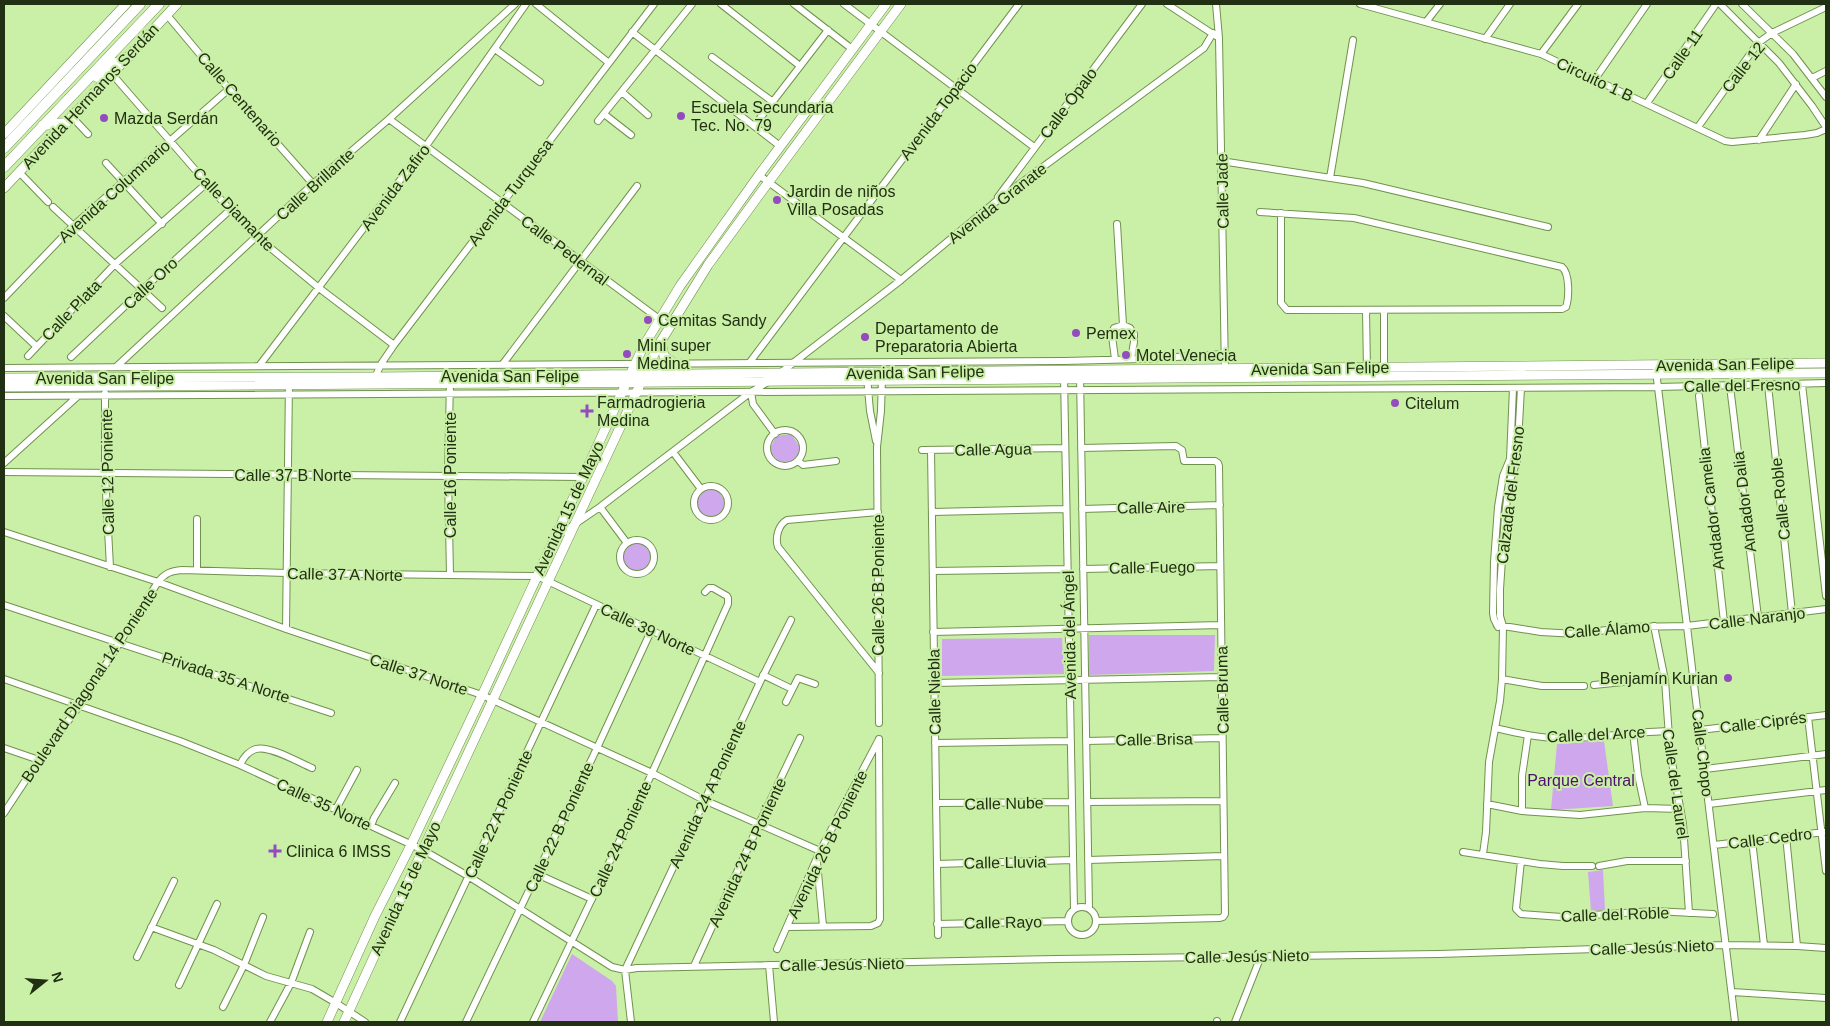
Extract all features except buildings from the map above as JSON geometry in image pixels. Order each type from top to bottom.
[{"type":"main road","points":[[4,134],[126,4]]},
{"type":"main road","points":[[4,148],[140,4]]},
{"type":"main road","name":"Avenida Hermanos Serdán","points":[[4,188],[126,59],[167,9],[177,4]]},
{"type":"main road","name":"Avenida 15 de Mayo","points":[[327,1022],[375,916],[411,845],[556,537],[634,364],[680,286],[780,146],[886,4]]},
{"type":"main road","name":"Avenida 15 de Mayo","points":[[344,1022],[573,526],[661,341],[708,266],[768,182],[901,4]]},
{"type":"main road","points":[[4,167],[157,6],[160,9],[167,9]]},
{"type":"main road","points":[[84,82],[94,79],[111,65],[126,59]]},
{"type":"main road","points":[[43,125],[69,120]]},
{"type":"main road","points":[[661,341],[664,356],[675,364]]},
{"type":"main road","name":"Avenida San Felipe","points":[[1384,372],[1574,375],[1826,363]]},
{"type":"main road","name":"Avenida San Felipe","points":[[642,378],[780,373],[882,376],[1064,370],[1121,370],[1316,377],[1367,372]]},
{"type":"main road","name":"Avenida San Felipe","points":[[1080,370],[1225,373],[1655,370],[1826,373]]},
{"type":"main road","name":"Avenida San Felipe","points":[[4,386],[628,378],[770,381],[867,376]]},
{"type":"main road","name":"Avenida San Felipe","points":[[8,378],[105,386]]},
{"type":"street","name":"Calle Brillante","points":[[116,367],[313,184],[389,119],[516,4]]},
{"type":"street","name":"Avenida Zafiro","points":[[259,366],[426,146],[526,4]]},
{"type":"street","points":[[536,4],[608,63]]},
{"type":"street","name":"Avenida Turquesa","points":[[374,380],[381,364],[394,345],[654,4]]},
{"type":"street","points":[[598,121],[692,4]]},
{"type":"street","points":[[721,4],[800,66]]},
{"type":"street","points":[[794,4],[852,49]]},
{"type":"street","points":[[844,4],[1034,147]]},
{"type":"street","name":"Avenida Topacio","points":[[750,362],[1019,4]]},
{"type":"street","name":"Calle Ópalo","points":[[994,203],[1142,4]]},
{"type":"street","points":[[1167,4],[1219,38]]},
{"type":"street","name":"Calle Jade","points":[[1216,4],[1219,38],[1225,373]]},
{"type":"street","name":"Circuito 1 B","points":[[1360,4],[1372,5],[1541,54],[1728,142],[1805,135],[1817,133],[1826,128]]},
{"type":"street","points":[[1426,22],[1440,4]]},
{"type":"street","points":[[1485,39],[1510,4]]},
{"type":"street","points":[[1541,54],[1578,4]]},
{"type":"street","points":[[1595,80],[1647,4]]},
{"type":"street","points":[[1718,4],[1779,63],[1826,128]]},
{"type":"street","name":"Calle 11","points":[[1647,103],[1718,4]]},
{"type":"street","points":[[1742,4],[1772,33],[1812,78],[1826,97]]},
{"type":"street","name":"Calle 12","points":[[1698,127],[1758,43],[1772,33],[1826,7]]},
{"type":"street","name":"Calle Centenario","points":[[167,9],[230,89],[313,184]]},
{"type":"street","points":[[754,126],[828,30]]},
{"type":"street","points":[[632,32],[780,146]]},
{"type":"street","name":"Avenida Granate","points":[[556,537],[600,507],[751,392],[770,381],[794,363],[901,280],[994,203],[1204,48],[1213,34]]},
{"type":"street","points":[[1330,178],[1352,40]]},
{"type":"street","points":[[495,49],[540,82]]},
{"type":"street","points":[[712,57],[772,102]]},
{"type":"street","points":[[1812,78],[1826,71]]},
{"type":"street","name":"Calle Diamante","points":[[112,74],[230,210],[256,236],[319,288],[394,345]]},
{"type":"street","points":[[1759,140],[1796,84]]},
{"type":"street","name":"Avenida Columnario","points":[[4,298],[73,226],[230,89]]},
{"type":"street","points":[[622,92],[648,115]]},
{"type":"street","points":[[604,114],[631,135]]},
{"type":"street","name":"Calle Pedernal","points":[[389,119],[670,327]]},
{"type":"street","points":[[69,120],[88,134]]},
{"type":"street","points":[[1221,161],[1363,183],[1548,227]]},
{"type":"street","points":[[106,163],[162,224]]},
{"type":"street","points":[[19,172],[73,226],[162,308]]},
{"type":"street","points":[[759,175],[901,280]]},
{"type":"street","name":"Calle Plata","points":[[28,356],[115,264],[207,183]]},
{"type":"street","points":[[502,365],[637,186]]},
{"type":"street","name":"Calle Oro","points":[[71,357],[230,210]]},
{"type":"street","points":[[1260,212],[1354,218],[1562,267],[1566,270],[1568,303],[1562,309],[1287,310],[1281,303],[1281,214]]},
{"type":"street","points":[[1118,224],[1123,325]]},
{"type":"street","points":[[1366,310],[1367,372]]},
{"type":"street","points":[[1384,310],[1384,372]]},
{"type":"street","points":[[4,316],[36,346]]},
{"type":"street","points":[[1121,370],[1112,336],[1114,328],[1123,325],[1130,328],[1134,334],[1131,359]]},
{"type":"street","name":"Avenida San Felipe","points":[[1080,370],[1118,359],[1225,354]]},
{"type":"street","name":"Avenida San Felipe","points":[[4,368],[750,362],[1064,370]]},
{"type":"street","name":"Avenida del Ángel","points":[[1064,370],[1074,909]]},
{"type":"street","name":"Avenida del Ángel","points":[[1080,370],[1089,908]]},
{"type":"street","name":"Calle Chopo","points":[[1655,370],[1735,1022]]},
{"type":"street","points":[[1574,375],[1574,388]]},
{"type":"street","name":"Calle 26 B Poniente","points":[[867,376],[870,411],[877,447]]},
{"type":"street","name":"Calle 26 B Poniente","points":[[879,723],[877,447],[882,376]]},
{"type":"street","points":[[1316,377],[1316,389]]},
{"type":"street","points":[[4,386],[8,378]]},
{"type":"street","name":"Calle 16 Poniente","points":[[450,380],[448,476],[450,574]]},
{"type":"street","points":[[286,629],[289,381]]},
{"type":"street","name":"Calle del Fresno","points":[[1658,387],[1826,383]]},
{"type":"street","points":[[1802,384],[1826,596]]},
{"type":"street","name":"Calle Roble","points":[[1768,385],[1792,613]]},
{"type":"street","name":"Avenida San Felipe","points":[[4,396],[78,396],[105,386],[289,395],[1658,387]]},
{"type":"street","name":"Calle 12 Poniente","points":[[105,386],[105,474],[110,567]]},
{"type":"street","name":"Andador Dalia","points":[[1730,386],[1758,618]]},
{"type":"street","name":"Calzada del Fresno","points":[[1501,628],[1493,613],[1494,562],[1498,506],[1503,476],[1509,462],[1511,444],[1513,388]]},
{"type":"street","name":"Calzada del Fresno","points":[[1483,854],[1486,832],[1489,762],[1496,728],[1502,680],[1500,588],[1505,516],[1509,482],[1516,466],[1521,388]]},
{"type":"street","points":[[751,392],[753,404],[776,434]]},
{"type":"street","points":[[4,463],[78,396]]},
{"type":"street","name":"Andador Camelia","points":[[1699,396],[1724,622]]},
{"type":"street","points":[[870,411],[881,411]]},
{"type":"street","points":[[781,431],[788,431],[799,437],[803,449],[798,461],[786,466],[774,462],[770,457],[768,444],[776,434],[781,431]]},
{"type":"street","points":[[1511,444],[1518,445]]},
{"type":"street","name":"Calle Bruma","points":[[1081,448],[1180,447],[1184,461],[1218,463],[1220,505],[1224,917],[1096,921]]},
{"type":"street","name":"Calle Agua","points":[[922,450],[1065,448]]},
{"type":"street","name":"Calle Niebla","points":[[931,450],[938,935]]},
{"type":"street","points":[[673,452],[701,489]]},
{"type":"street","points":[[798,461],[803,464],[836,461]]},
{"type":"street","points":[[1509,462],[1516,466]]},
{"type":"street","name":"Calle 37 B Norte","points":[[4,472],[288,476],[582,477]]},
{"type":"street","points":[[713,486],[725,492],[729,504],[724,516],[713,521],[700,517],[694,506],[694,500],[701,489],[713,486]]},
{"type":"street","name":"Calle Aire","points":[[1082,509],[1220,505]]},
{"type":"street","points":[[600,507],[626,543]]},
{"type":"street","points":[[932,512],[1066,509]]},
{"type":"street","points":[[878,512],[787,520],[781,525],[776,540],[778,547],[879,672]]},
{"type":"street","points":[[197,519],[197,570]]},
{"type":"street","name":"Calle 37 Norte","points":[[4,532],[158,582],[286,629],[493,699],[652,773],[704,800],[820,851]]},
{"type":"street","points":[[638,539],[649,544],[655,554],[648,570],[637,574],[626,570],[620,559],[620,553],[626,543],[638,539]]},
{"type":"street","name":"Calle Fuego","points":[[1083,569],[1220,566]]},
{"type":"street","points":[[933,571],[1067,569]]},
{"type":"street","name":"Calle 37 A Norte","points":[[158,582],[171,571],[197,570],[537,576]]},
{"type":"street","name":"Calle 39 Norte","points":[[537,576],[705,656],[761,679],[792,689]]},
{"type":"street","name":"Boulevard Diagonal 14 Poniente","points":[[4,813],[39,760],[80,705],[158,582]]},
{"type":"street","name":"Calle 24 Poniente","points":[[533,1022],[652,773],[729,602],[726,596],[713,588],[709,588],[705,592]]},
{"type":"street","name":"Privada 35 A Norte","points":[[4,605],[331,712]]},
{"type":"street","name":"Calle 22 A Poniente","points":[[400,1022],[596,605]]},
{"type":"street","name":"Calle Naranjo","points":[[1687,626],[1826,609]]},
{"type":"street","name":"Avenida 24 A Poniente","points":[[625,970],[761,679],[791,620]]},
{"type":"street","points":[[934,632],[1221,625]]},
{"type":"street","name":"Calle Álamo","points":[[1501,628],[1576,634],[1654,626],[1687,626]]},
{"type":"street","name":"Calle del Laurel","points":[[1654,626],[1665,680],[1668,732],[1680,809],[1689,913]]},
{"type":"street","name":"Calle 22 B Poniente","points":[[466,1022],[597,748],[650,630]]},
{"type":"street","points":[[934,683],[1222,677]]},
{"type":"street","points":[[786,702],[798,678],[815,684]]},
{"type":"street","name":"Calle 35 Norte","points":[[4,679],[180,741],[240,765],[336,809],[423,850],[468,876],[571,942],[612,966],[625,970]]},
{"type":"street","points":[[1502,680],[1542,686],[1584,686]]},
{"type":"street","points":[[1594,685],[1665,680]]},
{"type":"street","name":"Calle Ciprés","points":[[1700,730],[1826,715]]},
{"type":"street","points":[[1808,717],[1824,832],[1826,871]]},
{"type":"street","name":"Calle del Arce","points":[[1496,728],[1528,736],[1562,738],[1632,732],[1668,732]]},
{"type":"street","points":[[1632,732],[1638,775],[1646,808]]},
{"type":"street","points":[[1522,811],[1522,776],[1528,736]]},
{"type":"street","name":"Avenida 24 B Poniente","points":[[694,966],[758,824],[800,738]]},
{"type":"street","name":"Calle Brisa","points":[[1086,741],[1222,738]]},
{"type":"street","name":"Avenida 26 B Poniente","points":[[777,949],[820,851],[879,739],[881,912],[878,923],[871,926],[823,926]]},
{"type":"street","points":[[935,743],[1071,741]]},
{"type":"street","points":[[4,748],[39,760]]},
{"type":"street","points":[[240,765],[244,756],[257,748],[268,749],[312,768]]},
{"type":"street","points":[[1705,769],[1826,754]]},
{"type":"street","points":[[336,809],[357,770]]},
{"type":"street","points":[[370,826],[395,783]]},
{"type":"street","points":[[1709,804],[1826,790]]},
{"type":"street","points":[[1087,802],[1223,801]]},
{"type":"street","name":"Calle Nube","points":[[936,804],[1072,802]]},
{"type":"street","points":[[1486,804],[1522,811],[1580,815],[1646,808],[1680,809]]},
{"type":"street","name":"Calle Cedro","points":[[1714,845],[1824,832]]},
{"type":"street","points":[[1786,836],[1797,946]]},
{"type":"street","points":[[1752,840],[1764,945]]},
{"type":"street","points":[[1462,852],[1563,866],[1596,866],[1627,861],[1686,861]]},
{"type":"street","points":[[1088,860],[1224,856]]},
{"type":"street","name":"Calle Lluvia","points":[[936,864],[1073,860]]},
{"type":"street","points":[[787,927],[823,926],[817,861]]},
{"type":"street","name":"Calle del Roble","points":[[1521,861],[1516,909],[1521,914],[1562,917],[1654,910],[1713,914]]},
{"type":"street","points":[[537,874],[592,899]]},
{"type":"street","points":[[137,958],[174,881]]},
{"type":"street","points":[[179,985],[217,904]]},
{"type":"street","points":[[1081,907],[1089,908],[1095,914],[1095,928],[1084,935],[1074,933],[1068,921],[1070,914],[1074,909],[1081,907]]},
{"type":"street","points":[[223,1007],[244,966],[263,918]]},
{"type":"street","name":"Calle Rayo","points":[[937,924],[1068,921]]},
{"type":"street","points":[[151,927],[199,944],[266,976],[312,989],[336,1002],[365,1022]]},
{"type":"street","points":[[270,1022],[291,983],[310,932]]},
{"type":"street","name":"Calle Jesús Nieto","points":[[625,970],[694,966],[1439,954],[1725,945],[1826,948]]},
{"type":"street","points":[[1235,1022],[1261,956]]},
{"type":"street","points":[[769,965],[774,1022]]},
{"type":"street","points":[[625,970],[631,1022]]},
{"type":"street","points":[[1732,992],[1826,998]]},
{"type":"green space","points":[[791,434],[801,448],[794,462],[779,463],[769,450],[776,436]]},
{"type":"green space","points":[[717,489],[726,503],[720,517],[704,518],[695,504],[702,491]]},
{"type":"green space","points":[[643,543],[652,556],[645,570],[630,571],[621,558],[628,544]]},
{"type":"green space","points":[[1089,635],[1215,635],[1214,671],[1089,675]]},
{"type":"green space","points":[[1062,638],[1064,674],[942,676],[942,639]]},
{"type":"green space","name":"Parque Central","points":[[1604,741],[1613,806],[1551,810],[1557,744]]},
{"type":"green space","points":[[1603,870],[1605,910],[1591,911],[1588,872]]},
{"type":"green space","points":[[572,954],[612,981],[616,986],[618,1022],[540,1022]]},
{"type":"place","name":"Escuela Secundaria Tec. No. 79","points":[[681,116]]},
{"type":"place","name":"Mazda Serdán","points":[[104,118]]},
{"type":"place","name":"Jardin de niños Villa Posadas","points":[[777,200]]},
{"type":"place","name":"Cemitas Sandy","points":[[648,320]]},
{"type":"place","name":"Pemex","points":[[1076,333]]},
{"type":"place","name":"Departamento de Preparatoria Abierta","points":[[865,337]]},
{"type":"place","name":"Mini super Medina","points":[[627,354]]},
{"type":"place","name":"Motel Venecia","points":[[1126,355]]},
{"type":"place","name":"Citelum","points":[[1395,403]]},
{"type":"place","name":"Farmadrogieria Medina","points":[[587,411]]},
{"type":"place","name":"Benjamín Kurian","points":[[1728,678]]},
{"type":"place","name":"Clinica 6 IMSS","points":[[275,851]]}]
